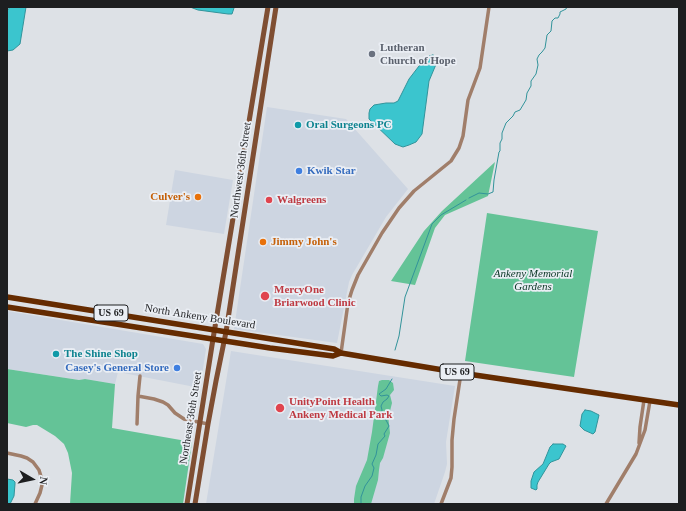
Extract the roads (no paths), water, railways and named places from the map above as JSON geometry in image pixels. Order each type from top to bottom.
[{"type":"main road","name":"Northwest 36th Street","points":[[214,335],[268,7]]},
{"type":"main road","name":"Northwest 36th Street","points":[[225,337],[276,7]]},
{"type":"main road","name":"North Ankeny Boulevard","points":[[7,297],[333,356],[341,353]]},
{"type":"main road","name":"North Ankeny Boulevard","points":[[7,307],[225,337],[334,349],[341,353],[461,373],[644,400]]},
{"type":"main road","name":"Northeast 36th Street","points":[[188,504],[214,335]]},
{"type":"main road","name":"Northeast 36th Street","points":[[195,504],[208,424],[225,337]]},
{"type":"main road","name":"US 69","points":[[644,400],[679,405]]},
{"type":"street","points":[[341,353],[348,303],[352,290],[358,275],[375,245],[399,208],[414,191],[451,161],[459,148],[463,136],[468,100],[480,68],[489,7]]},
{"type":"street","points":[[441,504],[450,478],[455,407],[461,373]]},
{"type":"street","points":[[137,424],[140,376]]},
{"type":"street","points":[[138,396],[158,400],[168,405],[184,419],[208,424]]},
{"type":"street","points":[[639,446],[644,400]]},
{"type":"street","points":[[606,504],[633,460],[639,446],[645,430],[650,401]]},
{"type":"street","points":[[7,453],[26,458],[33,462],[39,470],[42,480],[41,489],[34,504]]},
{"type":"water","points":[[10,7],[26,7],[20,44],[13,50],[7,51],[7,11]]},
{"type":"water","points":[[190,7],[234,8],[232,14],[228,14],[198,10]]},
{"type":"water","points":[[433,55],[437,62],[429,81],[422,134],[416,142],[409,145],[403,147],[395,144],[369,119],[370,109],[374,105],[394,103],[398,101],[409,79],[429,56]]},
{"type":"water","points":[[585,410],[599,415],[595,432],[593,434],[584,430],[580,426],[582,414]]},
{"type":"water","points":[[553,444],[563,444],[566,446],[559,459],[549,464],[538,482],[537,489],[531,488],[531,481],[534,472],[543,464],[550,447]]},
{"type":"water","points":[[7,479],[15,482],[14,496],[10,504],[7,504]]},
{"type":"waterway","points":[[469,198],[479,193],[488,194],[493,192],[502,133],[506,123],[515,112],[520,110],[526,100],[527,93],[531,86],[531,81],[536,74],[538,65],[537,59],[545,48],[547,35],[551,31],[552,21],[555,18],[558,18],[560,12],[567,7]]},
{"type":"waterway","points":[[395,350],[399,336],[405,297],[432,224],[441,215],[466,200]]},
{"type":"waterway","points":[[361,504],[361,497],[365,486],[372,476],[374,468],[372,464],[376,455],[378,444],[385,436],[384,434],[389,426],[381,415],[381,406],[389,396],[381,396],[379,394],[386,389],[392,379]]},
{"type":"place","name":"Lutheran Church of Hope","points":[[372,54]]},
{"type":"place","name":"Oral Surgeons PC","points":[[298,125]]},
{"type":"place","name":"Kwik Star","points":[[299,171]]},
{"type":"place","name":"Culver's","points":[[198,197]]},
{"type":"place","name":"Walgreens","points":[[269,200]]},
{"type":"place","name":"Jimmy John's","points":[[263,242]]},
{"type":"place","name":"MercyOne Briarwood Clinic","points":[[265,296]]},
{"type":"place","name":"The Shine Shop","points":[[56,354]]},
{"type":"place","name":"Casey's General Store","points":[[177,368]]},
{"type":"place","name":"UnityPoint Health Ankeny Medical Park","points":[[280,408]]},
{"type":"park label","name":"Ankeny Memorial Gardens","points":[[533,280]]}]
